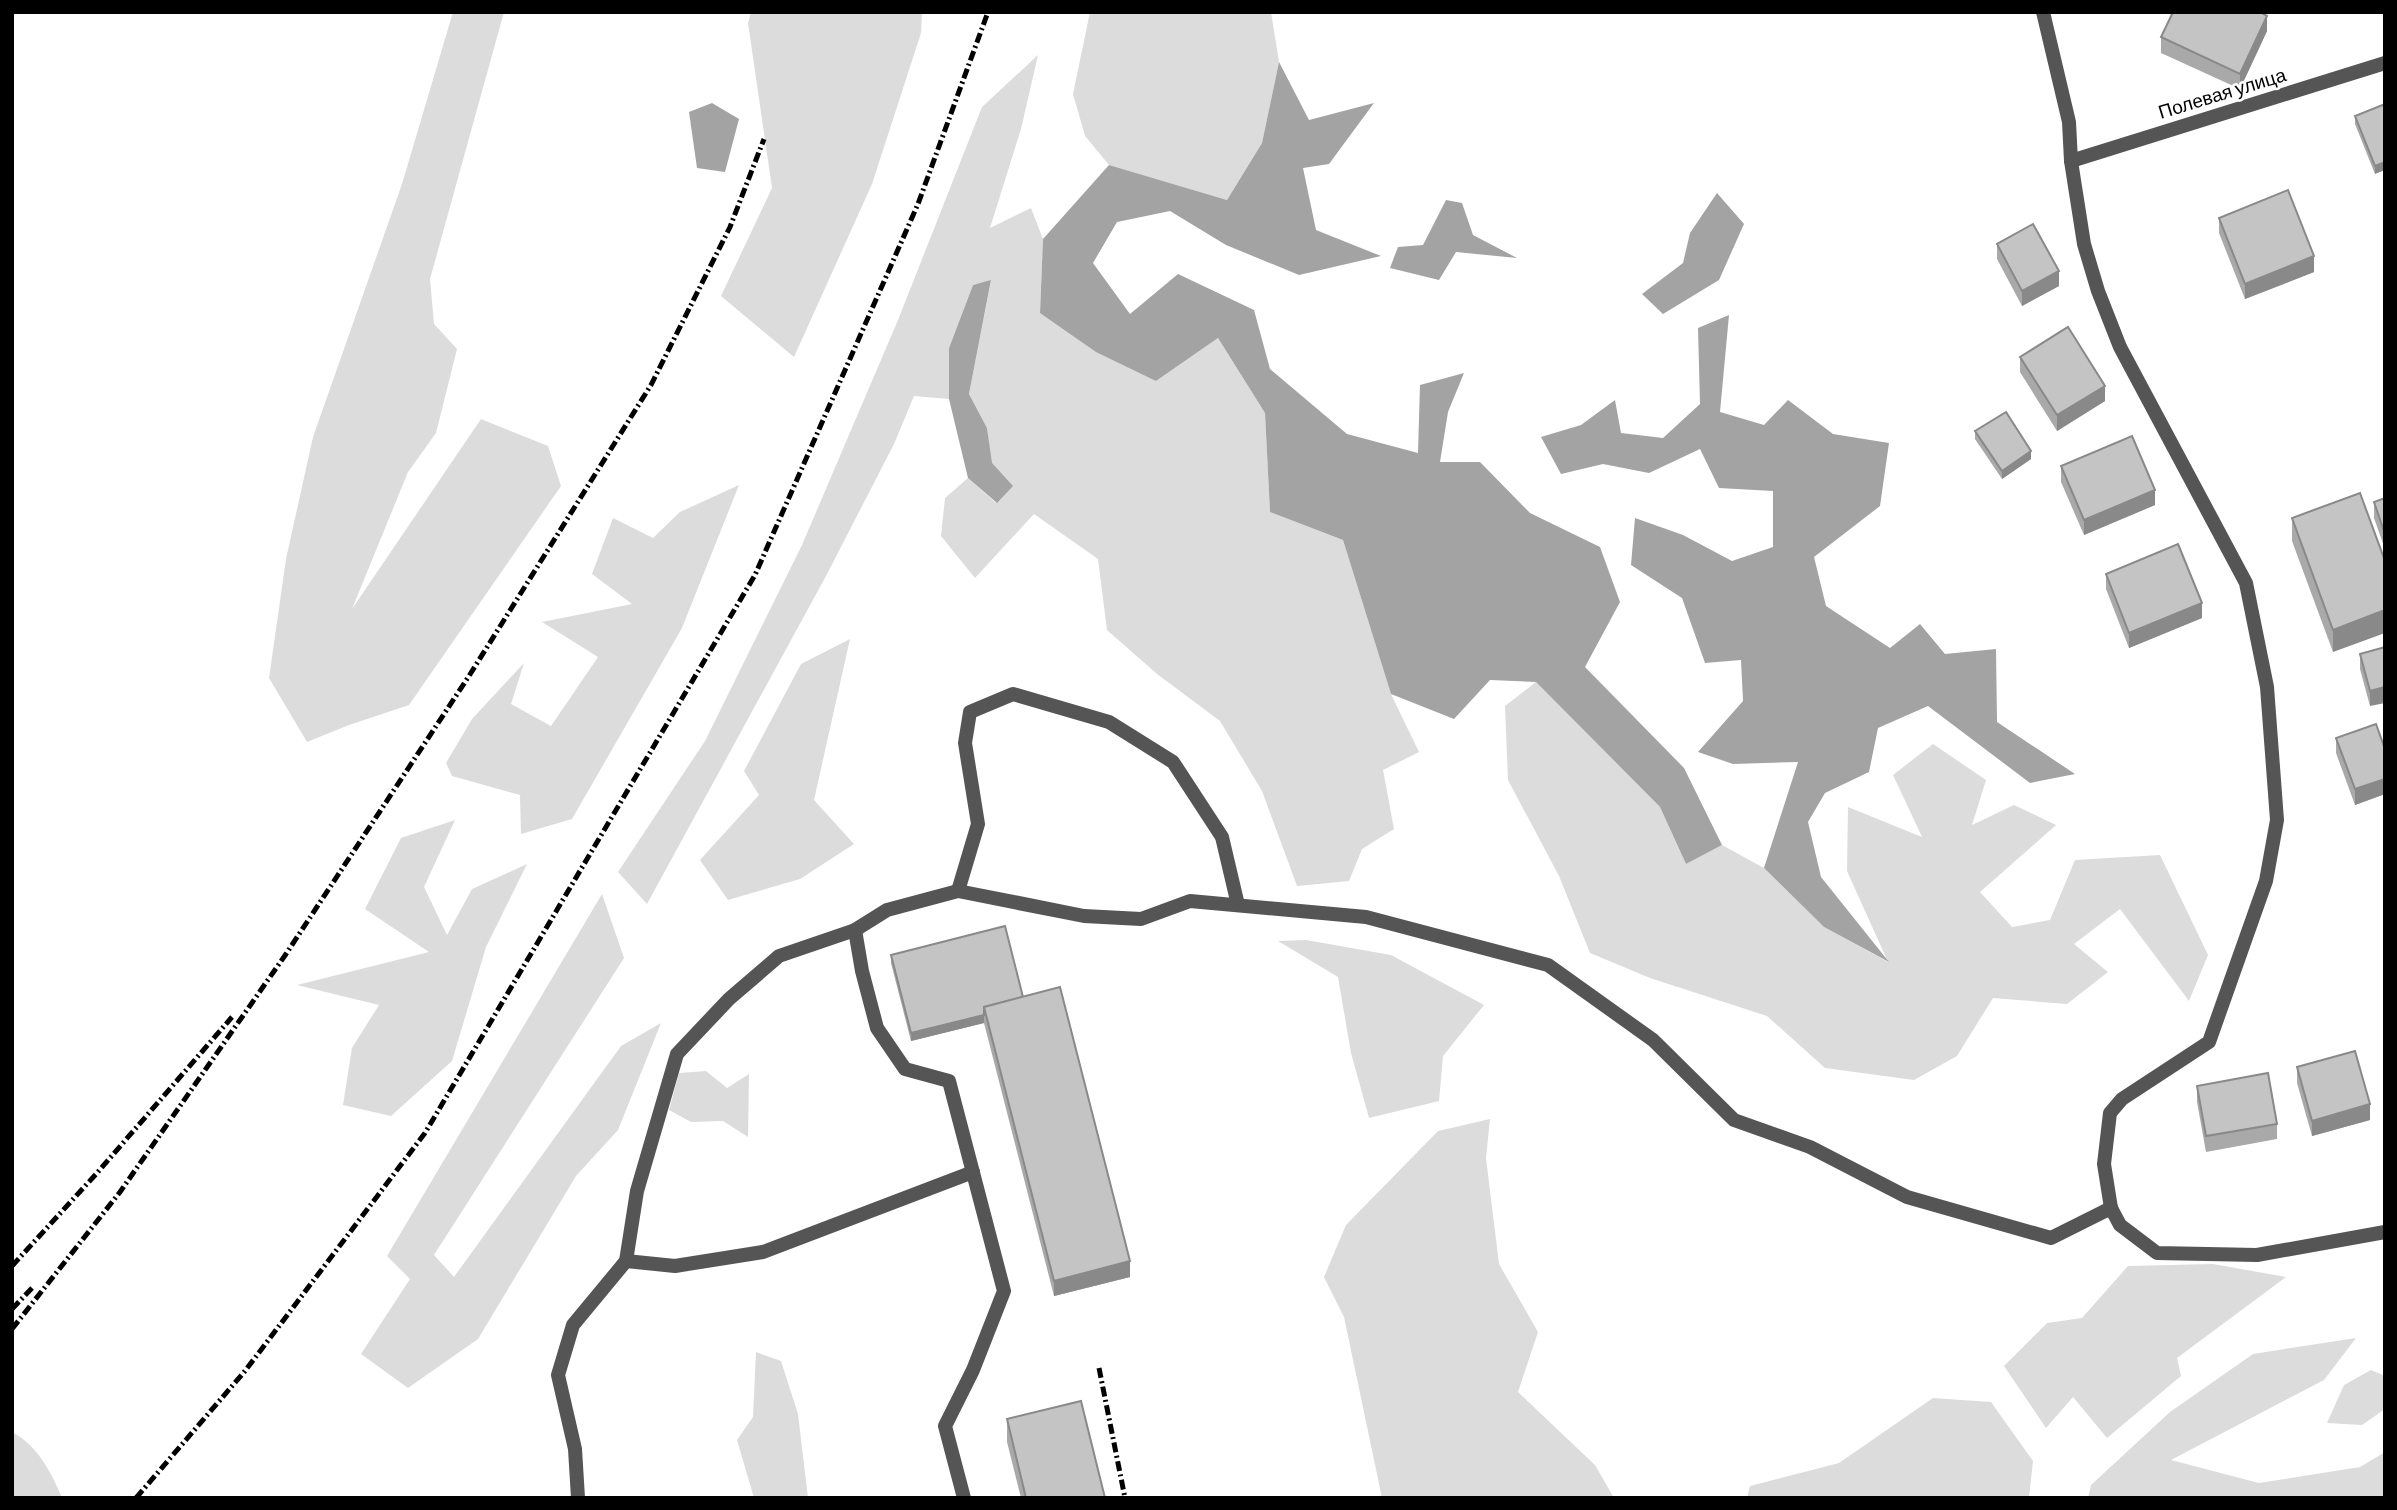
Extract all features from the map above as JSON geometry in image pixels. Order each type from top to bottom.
[{"type":"street","points":[[2043,12],[2070,122],[2071,161],[2084,244],[2098,291],[2120,347],[2246,583],[2267,687],[2277,820],[2266,881],[2209,1042],[2122,1098],[2110,1113],[2104,1164],[2111,1208],[2120,1225],[2157,1253],[2257,1255],[2385,1233]]},
{"type":"street","name":"Полевая улица","points":[[2071,161],[2385,64]]},
{"type":"street","points":[[958,891],[978,824],[965,743],[970,712],[1013,694],[1109,722],[1173,762],[1222,837],[1238,905]]},
{"type":"street","points":[[578,1498],[575,1449],[558,1375],[573,1325],[626,1261],[636,1191],[677,1054],[729,999],[779,956],[855,930],[887,909],[958,891],[1027,906],[1096,916],[1141,919],[1190,901],[1366,917],[1548,965],[1653,1040],[1734,1120],[1810,1147],[1907,1197],[2051,1238],[2111,1208]]},
{"type":"street","points":[[855,930],[862,971],[877,1028],[905,1069],[949,1081],[1004,1291],[973,1370],[946,1426],[964,1498]]},
{"type":"street","points":[[626,1261],[676,1266],[763,1252],[973,1171]]},
{"type":"shaded area","points":[[453,12],[504,12],[430,279],[434,324],[457,349],[436,433],[408,472],[352,609],[481,419],[548,446],[561,486],[409,705],[307,742],[269,678],[286,559],[313,437],[402,184]]},
{"type":"shaded area","points":[[751,12],[922,12],[921,33],[872,184],[794,357],[721,296],[772,188],[748,23]]},
{"type":"shaded area","points":[[1090,12],[1271,12],[1279,62],[1262,143],[1227,200],[1109,165],[1085,136],[1073,94]]},
{"type":"shaded area","points":[[1038,55],[1021,129],[990,228],[1031,208],[1043,239],[1040,313],[1156,381],[1218,338],[1265,413],[1270,512],[1343,540],[1391,694],[1419,752],[1383,770],[1394,829],[1362,849],[1349,881],[1297,886],[1262,791],[1220,721],[1157,674],[1107,630],[1098,559],[1034,514],[975,578],[941,536],[945,498],[968,478],[996,503],[987,428],[969,394],[991,281],[973,285],[949,348],[949,399],[914,396],[894,444],[826,576],[647,904],[618,872],[705,741],[802,545],[898,320],[982,107]]},
{"type":"shaded area","points":[[1279,62],[1309,120],[1374,103],[1329,164],[1303,168],[1316,230],[1381,256],[1299,275],[1226,245],[1170,211],[1117,222],[1093,263],[1130,314],[1178,274],[1254,310],[1270,369],[1347,434],[1418,453],[1420,385],[1464,373],[1448,412],[1440,462],[1480,462],[1530,513],[1600,547],[1620,602],[1585,667],[1684,768],[1722,845],[1686,864],[1660,807],[1536,682],[1490,680],[1454,719],[1391,694],[1343,540],[1270,512],[1265,413],[1218,338],[1156,381],[1096,352],[1040,313],[1043,239],[1109,165],[1227,200],[1262,143]]},
{"type":"shaded area","points":[[712,103],[739,119],[725,172],[697,168],[689,112]]},
{"type":"shaded area","points":[[1717,193],[1744,224],[1719,280],[1663,314],[1642,294],[1683,263],[1690,233]]},
{"type":"shaded area","points":[[1446,200],[1462,203],[1473,235],[1517,258],[1456,252],[1439,280],[1390,268],[1398,247],[1423,245]]},
{"type":"shaded area","points":[[991,280],[969,394],[987,428],[992,463],[1013,486],[997,503],[968,478],[949,399],[949,348],[973,285]]},
{"type":"shaded area","points":[[1729,315],[1720,412],[1764,425],[1788,400],[1833,434],[1889,443],[1880,506],[1814,557],[1826,606],[1890,648],[1920,624],[1945,654],[1996,649],[1997,722],[2075,774],[2030,783],[1928,706],[1878,728],[1869,772],[1825,793],[1808,822],[1821,877],[1889,962],[1824,927],[1764,868],[1798,762],[1733,764],[1698,752],[1743,701],[1741,660],[1705,663],[1682,598],[1631,565],[1635,518],[1683,535],[1732,561],[1773,547],[1773,491],[1719,488],[1700,449],[1649,473],[1603,464],[1561,474],[1541,437],[1581,425],[1615,400],[1621,433],[1663,438],[1700,404],[1698,328]]},
{"type":"shaded area","points":[[739,485],[682,628],[572,819],[521,834],[520,795],[452,776],[446,763],[472,719],[524,663],[511,704],[551,726],[598,657],[542,622],[632,604],[592,574],[613,518],[653,538],[680,512]]},
{"type":"shaded area","points":[[850,639],[814,800],[854,844],[800,879],[728,900],[700,860],[759,795],[744,771],[801,664]]},
{"type":"shaded area","points":[[1536,682],[1660,807],[1686,864],[1722,845],[1764,868],[1824,927],[1888,962],[1847,871],[1848,807],[1922,837],[1893,775],[1933,744],[1986,780],[1972,825],[2014,805],[2056,825],[1980,892],[2012,927],[2050,920],[2075,860],[2160,855],[2208,955],[2189,1001],[2120,909],[2074,944],[2108,972],[2067,1004],[1993,998],[1957,1056],[1914,1080],[1825,1068],[1767,1016],[1650,978],[1590,953],[1559,876],[1508,780],[1505,706]]},
{"type":"shaded area","points":[[455,820],[424,887],[447,935],[472,889],[527,864],[486,947],[452,1061],[391,1116],[343,1105],[352,1048],[379,1005],[297,985],[429,952],[365,909],[401,838]]},
{"type":"shaded area","points":[[602,894],[624,958],[434,1255],[454,1277],[621,1046],[661,1023],[618,1130],[576,1176],[478,1339],[408,1388],[361,1354],[410,1279],[387,1256]]},
{"type":"shaded area","points":[[1306,940],[1391,955],[1484,1005],[1443,1056],[1439,1101],[1369,1118],[1351,1053],[1338,977],[1278,941]]},
{"type":"shaded area","points":[[706,1071],[727,1088],[749,1074],[748,1137],[723,1121],[691,1122],[669,1110],[679,1073]]},
{"type":"shaded area","points":[[1490,1119],[1486,1158],[1499,1264],[1538,1332],[1518,1392],[1595,1465],[1614,1498],[1382,1498],[1344,1317],[1324,1277],[1346,1225],[1438,1131]]},
{"type":"shaded area","points":[[2213,1264],[2286,1277],[2177,1358],[2181,1376],[2107,1438],[2073,1397],[2046,1428],[2004,1366],[2047,1323],[2082,1318],[2128,1266]]},
{"type":"shaded area","points":[[2356,1338],[2324,1380],[2171,1460],[2259,1483],[2360,1467],[2385,1452],[2385,1498],[2088,1498],[2091,1485],[2170,1412],[2253,1354]]},
{"type":"shaded area","points":[[756,1352],[781,1361],[798,1414],[808,1498],[754,1498],[737,1440],[753,1417]]},
{"type":"shaded area","points":[[2371,1370],[2385,1376],[2385,1409],[2362,1425],[2327,1423],[2344,1385]]},
{"type":"shaded area","points":[[1933,1398],[1991,1402],[2033,1461],[2029,1498],[1747,1498],[1750,1486],[1839,1463]]},
{"type":"shaded area","points":[[12,1432],[36,1452],[62,1498],[12,1498]]},
{"type":"building","points":[[2173,12],[2260,12],[2267,16],[2240,74],[2161,37]]},
{"type":"building","points":[[2385,104],[2385,162],[2375,166],[2355,116]]},
{"type":"building","points":[[2288,190],[2314,256],[2245,284],[2219,218]]},
{"type":"building","points":[[2033,224],[2059,271],[2022,291],[1997,244]]},
{"type":"building","points":[[2068,327],[2105,386],[2057,415],[2020,357]]},
{"type":"building","points":[[2006,412],[2031,451],[2002,471],[1975,431]]},
{"type":"building","points":[[2132,436],[2155,490],[2084,520],[2061,466]]},
{"type":"building","points":[[2360,493],[2385,561],[2385,610],[2333,630],[2292,518]]},
{"type":"building","points":[[2385,498],[2385,534],[2374,502]]},
{"type":"building","points":[[2178,544],[2202,603],[2129,633],[2106,574]]},
{"type":"building","points":[[2385,647],[2385,687],[2370,691],[2360,654]]},
{"type":"building","points":[[2376,724],[2385,749],[2385,779],[2355,789],[2336,738]]},
{"type":"building","points":[[1005,926],[1023,997],[984,1007],[984,1015],[911,1033],[891,955]]},
{"type":"building","points":[[1060,987],[1130,1261],[1054,1281],[984,1007]]},
{"type":"building","points":[[2355,1051],[2370,1104],[2312,1121],[2297,1067]]},
{"type":"building","points":[[2268,1073],[2277,1124],[2206,1136],[2197,1086]]},
{"type":"building","points":[[1081,1401],[1105,1498],[1026,1498],[1007,1419]]},
{"type":"railway","points":[[136,1498],[245,1371],[425,1133],[755,575],[918,204],[988,12]]},
{"type":"railway","points":[[12,1329],[120,1192],[286,954],[469,676],[651,385],[730,227],[764,139]]},
{"type":"railway","points":[[12,1266],[97,1173],[232,1017]]},
{"type":"railway","points":[[12,1309],[34,1286]]},
{"type":"railway","points":[[1099,1368],[1125,1498]]}]
